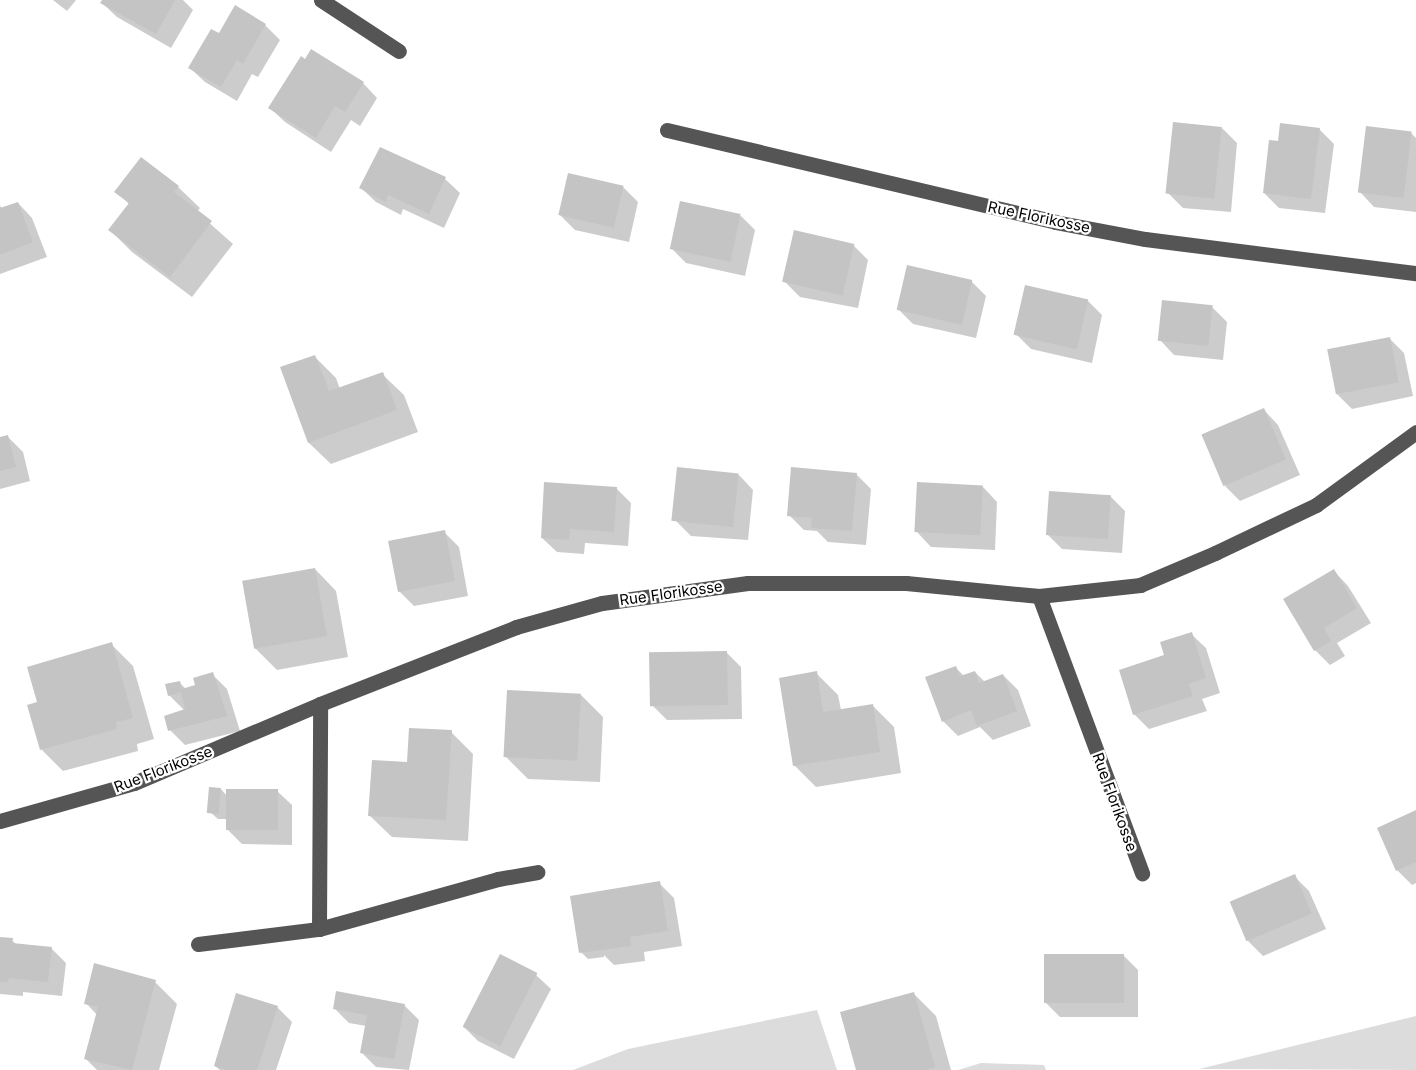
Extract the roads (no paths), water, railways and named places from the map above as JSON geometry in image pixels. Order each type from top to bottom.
[{"type":"street","points":[[321,0],[399,51]]},
{"type":"street","name":"Rue Florikosse","points":[[667,130],[1055,222],[1145,239],[1416,273]]},
{"type":"street","name":"Rue Florikosse","points":[[0,821],[134,783],[320,704],[516,627],[602,603],[748,583],[906,583],[1039,596],[1140,585],[1215,553],[1316,505],[1416,432]]},
{"type":"street","name":"Rue Florikosse","points":[[1039,596],[1142,873]]},
{"type":"street","points":[[319,929],[320,704]]},
{"type":"street","points":[[198,944],[319,929],[498,879],[537,872]]}]
